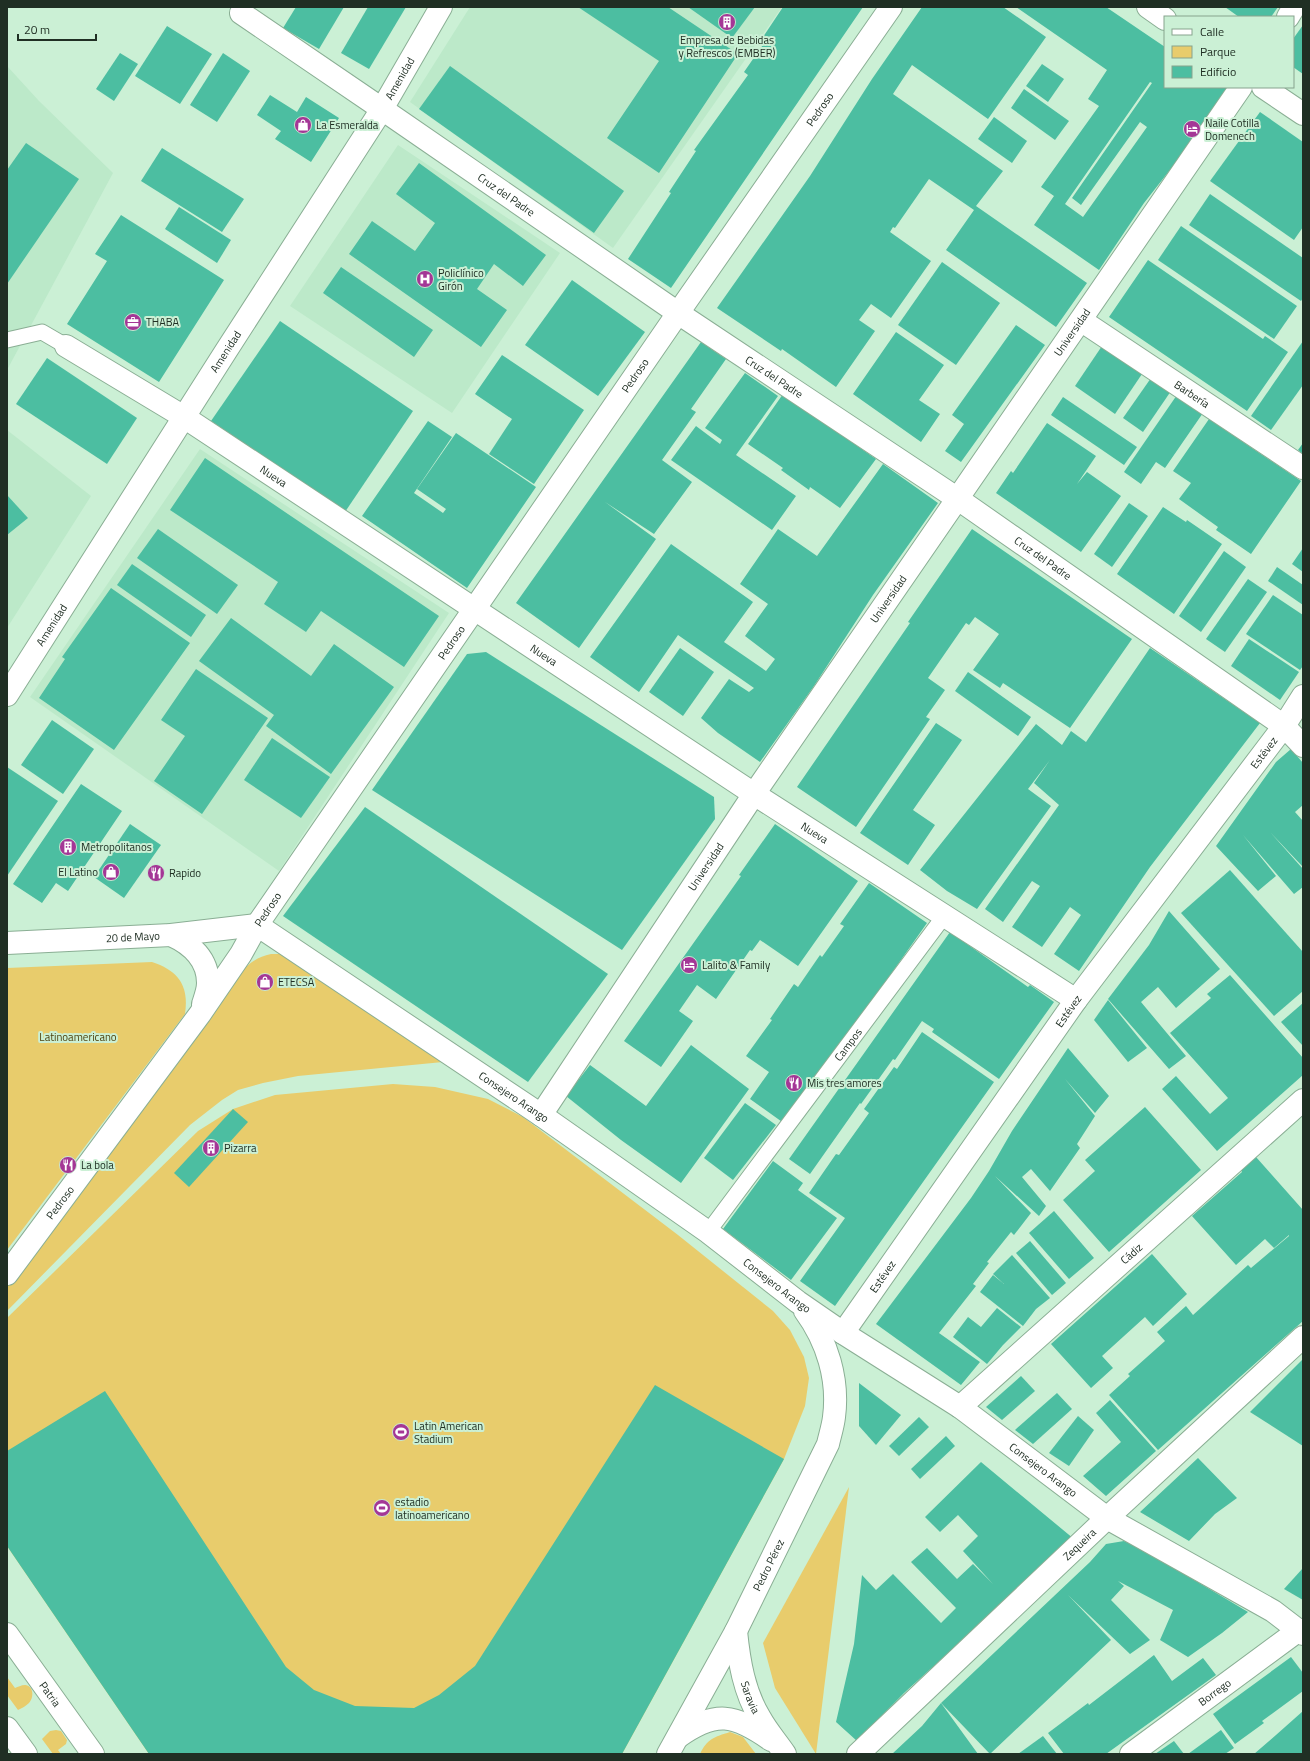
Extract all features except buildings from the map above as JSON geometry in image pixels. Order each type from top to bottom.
[{"type":"street","name":"Amenidad","points":[[7,696],[382,109],[441,7]]},
{"type":"street","name":"Pedroso","points":[[7,1274],[200,1014],[241,954],[257,925],[476,609],[678,313],[891,7]]},
{"type":"street","points":[[1148,7],[1164,18]]},
{"type":"street","points":[[1289,16],[1294,7]]},
{"type":"street","name":"Cruz del Padre","points":[[243,10],[382,109],[678,313],[958,499],[1284,726],[1303,746]]},
{"type":"street","name":"Universidad","points":[[541,1115],[754,794],[1082,321],[1241,88]]},
{"type":"street","points":[[1264,88],[1303,114]]},
{"type":"street","name":"Barbería","points":[[1082,321],[1303,468]]},
{"type":"street","name":"Nueva","points":[[66,346],[184,417],[754,794],[1076,1000]]},
{"type":"street","name":"Estévez","points":[[843,1333],[1076,1000],[1284,726],[1303,696]]},
{"type":"street","name":"20 de Mayo","points":[[7,943],[172,935],[257,925]]},
{"type":"street","name":"Consejero Arango","points":[[257,925],[541,1115],[708,1232],[798,1302],[843,1333],[960,1407],[1107,1518],[1273,1611],[1301,1632]]},
{"type":"street","points":[[172,935],[192,947],[205,968],[208,984],[200,1014]]},
{"type":"street","name":"Cádiz","points":[[960,1407],[1303,1100]]},
{"type":"street","name":"Pedro Pérez","points":[[672,1746],[736,1631],[828,1444],[834,1417],[835,1394],[831,1365],[816,1328],[798,1302]]},
{"type":"street","name":"Pedro Pérez","points":[[831,1365],[834,1350],[843,1333]]},
{"type":"street","name":"Zequeira","points":[[858,1754],[1107,1518],[1303,1337]]},
{"type":"street","name":"Saravia","points":[[736,1631],[740,1661],[749,1697],[760,1718],[782,1750]]},
{"type":"street","name":"Borrego","points":[[1130,1754],[1301,1632]]},
{"type":"street","name":"Patria","points":[[7,1634],[93,1754]]},
{"type":"street","points":[[672,1746],[695,1725],[715,1718],[742,1722],[755,1729],[782,1750]]},
{"type":"street","points":[[7,1728],[26,1754]]},
{"type":"lane","name":"Nueva","points":[[7,340],[42,332],[66,346]]},
{"type":"lane","name":"Campos","points":[[708,1232],[945,915]]},
{"type":"shaded area","points":[[470,7],[782,7],[613,248],[410,102]]},
{"type":"shaded area","points":[[7,66],[39,101],[113,173],[7,370]]},
{"type":"shaded area","name":"Policlínico Girón","points":[[398,145],[560,253],[452,413],[290,306]]},
{"type":"shaded area","points":[[7,430],[91,496],[7,628]]},
{"type":"shaded area","points":[[200,449],[449,613],[279,871],[30,697]]},
{"type":"green space","points":[[271,954],[285,954],[443,1062],[298,1076],[238,1090],[222,1100],[190,1125],[7,1311],[7,1283],[239,974],[254,961]]},
{"type":"green space","name":"Latinoamericano","points":[[152,962],[169,970],[180,981],[185,995],[185,1014],[7,1250],[7,968]]},
{"type":"green space","name":"Latin American Stadium","points":[[393,1084],[435,1087],[488,1099],[523,1117],[678,1235],[773,1311],[790,1330],[804,1357],[809,1378],[805,1406],[784,1459],[622,1754],[149,1754],[7,1546],[7,1318],[198,1131],[233,1109],[275,1095]]},
{"type":"green space","points":[[849,1487],[816,1754],[775,1688],[763,1643]]},
{"type":"green space","points":[[7,1677],[15,1688],[25,1685],[32,1690],[31,1701],[18,1710],[7,1695]]},
{"type":"green space","points":[[50,1731],[61,1731],[67,1740],[66,1744],[58,1750],[61,1754],[53,1754],[42,1739]]},
{"type":"green space","points":[[730,1732],[743,1737],[756,1754],[700,1754],[705,1745],[712,1739]]},
{"type":"place","name":"Empresa de Bebidas y Refrescos (EMBER)","points":[[727,22]]},
{"type":"place","name":"La Esmeralda","points":[[303,125]]},
{"type":"place","name":"Naile Cotilla Domenech","points":[[1192,129]]},
{"type":"place","name":"Policlínico Girón","points":[[425,279]]},
{"type":"place","name":"THABA","points":[[133,322]]},
{"type":"place","name":"Metropolitanos","points":[[68,847]]},
{"type":"place","name":"El Latino","points":[[111,872]]},
{"type":"place","name":"Rapido","points":[[156,873]]},
{"type":"place","name":"Lalito & Family","points":[[689,965]]},
{"type":"place","name":"ETECSA","points":[[265,982]]},
{"type":"place","name":"Mis tres amores","points":[[794,1083]]},
{"type":"place","name":"Pizarra","points":[[211,1148]]},
{"type":"place","name":"La bola","points":[[68,1165]]},
{"type":"place","name":"Latin American Stadium","points":[[401,1432]]},
{"type":"place","name":"estadio latinoamericano","points":[[382,1508]]}]
